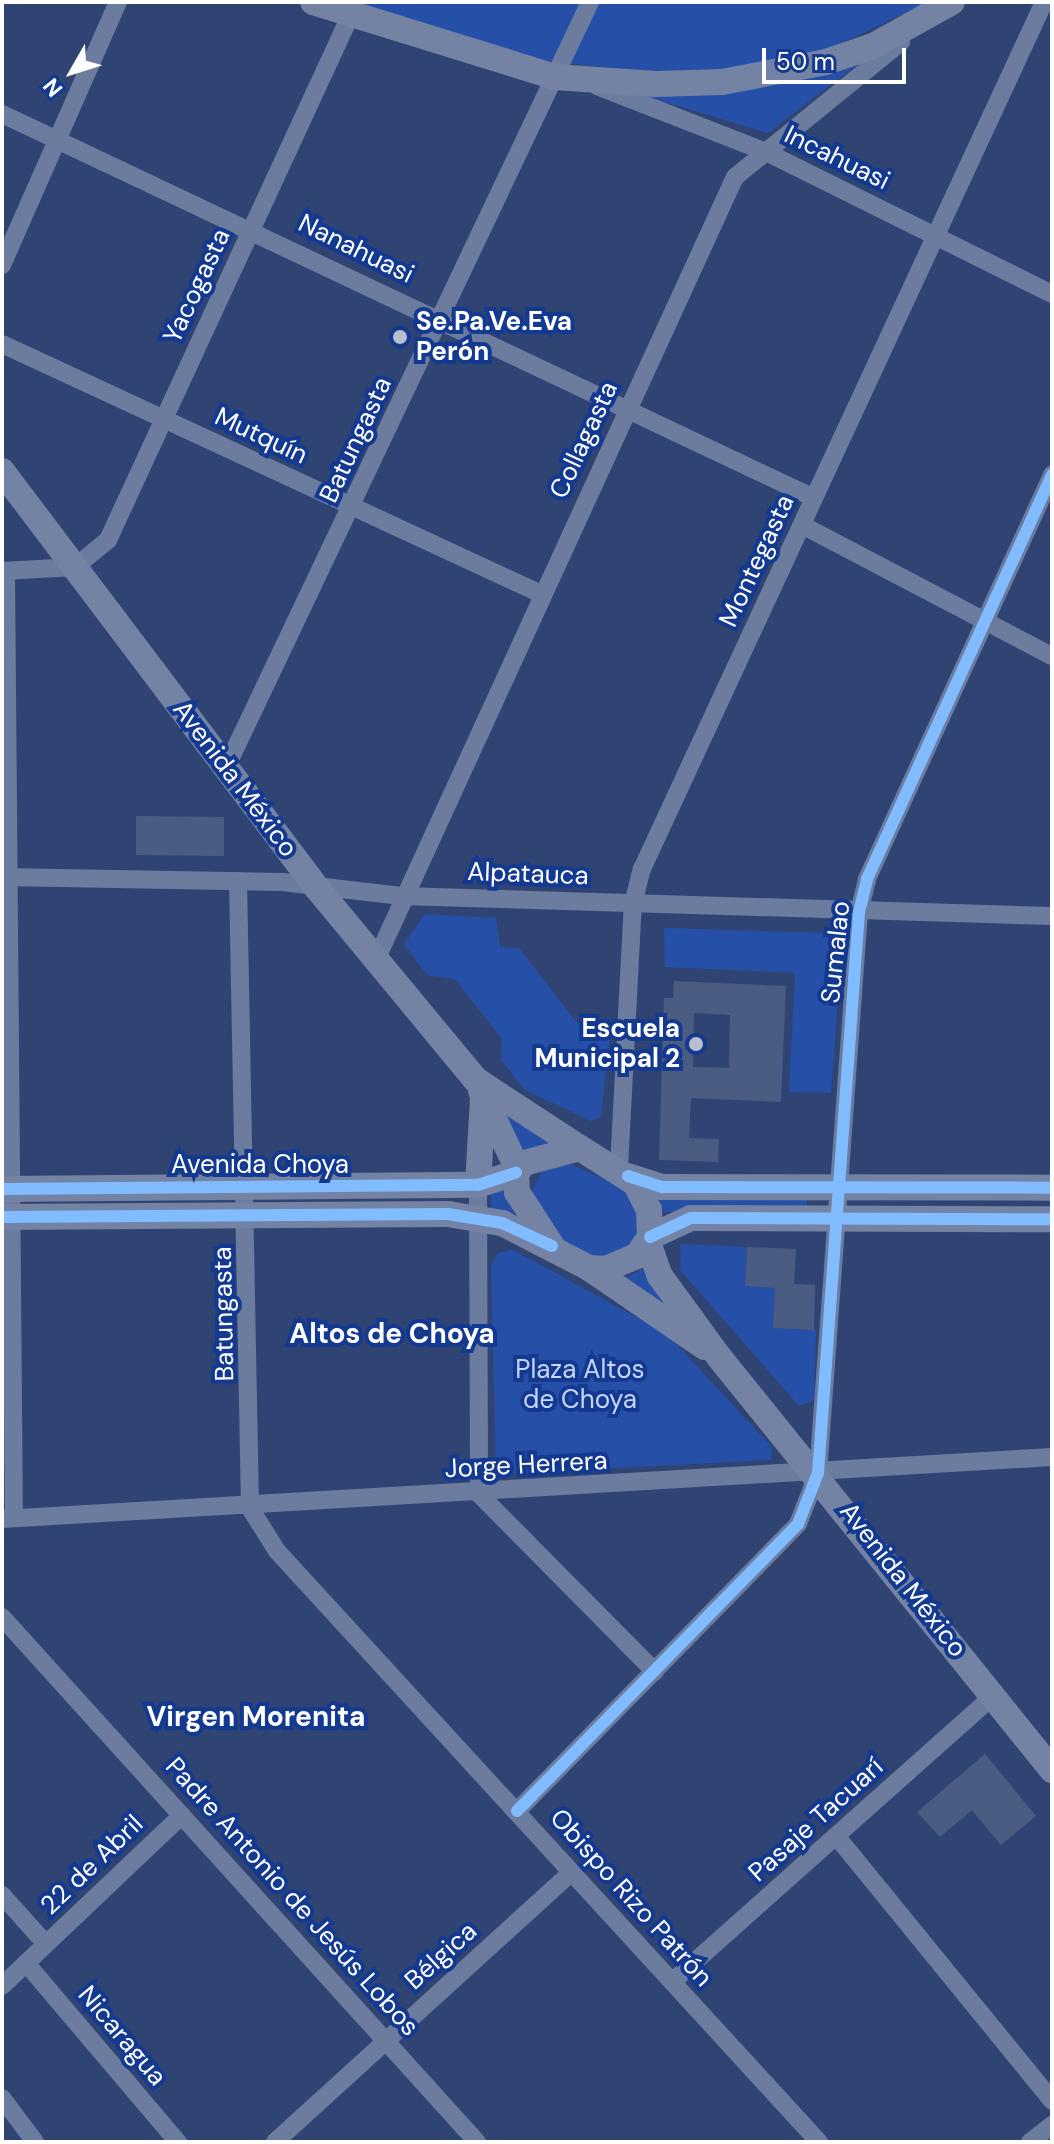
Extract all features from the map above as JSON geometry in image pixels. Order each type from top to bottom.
[{"type":"main road","points":[[313,2],[555,77],[591,84],[722,82],[779,73],[873,46],[943,9]]},
{"type":"main road","name":"Avenida México","points":[[2,471],[317,888],[479,1087],[517,1171]]},
{"type":"main road","points":[[478,1185],[479,1087]]},
{"type":"main road","name":"Avenida México","points":[[479,1087],[580,1148]]},
{"type":"main road","points":[[1052,1188],[662,1187],[624,1172],[580,1148],[554,1149],[517,1171],[524,1211],[552,1246],[589,1268],[622,1265],[649,1240],[691,1218],[1052,1219]]},
{"type":"main road","name":"Avenida Choya","points":[[5,1189],[478,1185],[517,1171]]},
{"type":"main road","points":[[624,1172],[649,1210],[649,1240]]},
{"type":"main road","name":"Avenida Choya","points":[[5,1217],[244,1215],[479,1218],[552,1246]]},
{"type":"main road","name":"Avenida México","points":[[649,1240],[660,1276],[719,1357],[818,1473],[1052,1770]]},
{"type":"main road","name":"Avenida México","points":[[589,1268],[719,1357]]},
{"type":"street","points":[[2,265],[118,2]]},
{"type":"street","name":"Batungasta","points":[[226,768],[353,507],[590,2]]},
{"type":"street","name":"Montegasta","points":[[624,1172],[633,904],[642,869],[1044,2]]},
{"type":"street","name":"Collagasta","points":[[376,960],[401,896],[735,177],[943,9]]},
{"type":"street","name":"Yacogasta","points":[[75,567],[108,540],[351,14]]},
{"type":"street","name":"Incahuasi","points":[[591,84],[764,151],[1052,294]]},
{"type":"street","name":"Nanahuasi","points":[[2,114],[252,228],[814,498]]},
{"type":"street","name":"Mutquín","points":[[2,344],[541,594]]},
{"type":"street","name":"Sumalao","points":[[517,1811],[798,1524],[818,1473],[859,912],[867,879],[1052,474]]},
{"type":"street","points":[[802,525],[1052,656]]},
{"type":"street","points":[[8,1518],[4,571],[75,567]]},
{"type":"street","name":"Alpatauca","points":[[5,878],[238,881],[401,896],[1052,916]]},
{"type":"street","name":"Batungasta","points":[[238,881],[250,1508]]},
{"type":"street","points":[[478,1185],[479,1494],[655,1672]]},
{"type":"street","name":"Jorge Herrera","points":[[8,1518],[250,1508],[1052,1457]]},
{"type":"street","name":"Obispo Rizo Patrón","points":[[250,1508],[277,1551],[819,2142]]},
{"type":"street","name":"Padre Antonio de Jesús Lobos","points":[[2,1617],[477,2142]]},
{"type":"street","name":"Pasaje Tacuarí","points":[[672,1982],[993,1696]]},
{"type":"street","name":"22 de Abril","points":[[2,1986],[182,1815]]},
{"type":"street","points":[[837,1837],[1052,2101]]},
{"type":"street","name":"Bélgica","points":[[275,2142],[572,1872]]},
{"type":"street","points":[[2,1895],[46,1944]]},
{"type":"street","name":"Nicaragua","points":[[26,1963],[178,2142]]},
{"type":"street","points":[[2,2098],[35,2142]]},
{"type":"street","points":[[1030,2142],[1052,2125]]},
{"type":"green space","points":[[348,2],[928,2],[825,51],[726,70],[656,72],[543,61]]},
{"type":"green space","points":[[858,64],[768,133],[645,96],[777,85]]},
{"type":"green space","points":[[425,914],[496,918],[500,947],[519,948],[577,1023],[611,1027],[601,1116],[591,1121],[525,1090],[501,1060],[502,1039],[455,979],[427,975],[404,944]]},
{"type":"green space","points":[[664,928],[832,933],[842,944],[831,1093],[789,1092],[795,973],[665,967]]},
{"type":"green space","points":[[502,1113],[555,1140],[520,1153]]},
{"type":"green space","points":[[564,1162],[626,1188],[641,1223],[634,1246],[603,1258],[569,1249],[530,1194],[542,1171]]},
{"type":"green space","points":[[509,1185],[511,1207],[517,1219],[491,1211],[491,1193]]},
{"type":"green space","points":[[657,1196],[807,1199],[807,1209],[664,1212]]},
{"type":"green space","points":[[680,1244],[747,1247],[745,1286],[775,1288],[774,1328],[816,1330],[814,1401],[799,1406],[681,1271]]},
{"type":"green space","name":"Plaza Altos de Choya","points":[[513,1250],[666,1333],[772,1447],[771,1460],[496,1474],[491,1266],[498,1253]]},
{"type":"green space","points":[[646,1267],[693,1329],[620,1281]]},
{"type":"building","points":[[136,816],[224,817],[224,856],[136,855]]},
{"type":"building","points":[[674,981],[786,986],[781,1102],[691,1098],[689,1138],[719,1139],[718,1162],[659,1160],[664,998],[673,998]],"holes":[[[694,1013],[730,1015],[729,1068],[693,1067]]]},
{"type":"building","points":[[747,1247],[796,1249],[794,1284],[815,1285],[814,1330],[773,1328],[775,1288],[745,1286]]},
{"type":"building","points":[[985,1754],[1036,1816],[1001,1845],[972,1810],[940,1837],[917,1812]]},
{"type":"cycle path","points":[[517,1811],[798,1524],[818,1473],[859,912],[867,879],[1052,474]]},
{"type":"cycle path","points":[[2,1189],[478,1185],[516,1173]]},
{"type":"cycle path","points":[[628,1176],[662,1187],[1052,1188]]},
{"type":"cycle path","points":[[2,1217],[448,1214],[502,1223],[552,1246]]},
{"type":"cycle path","points":[[650,1237],[691,1218],[1052,1219]]},
{"type":"place","name":"Se.Pa.Ve.Eva Perón","points":[[400,337]]},
{"type":"place","name":"Escuela Municipal 2","points":[[696,1044]]},
{"type":"district","name":"Altos de Choya","points":[[392,1334]]},
{"type":"district","name":"Virgen Morenita","points":[[256,1717]]}]
